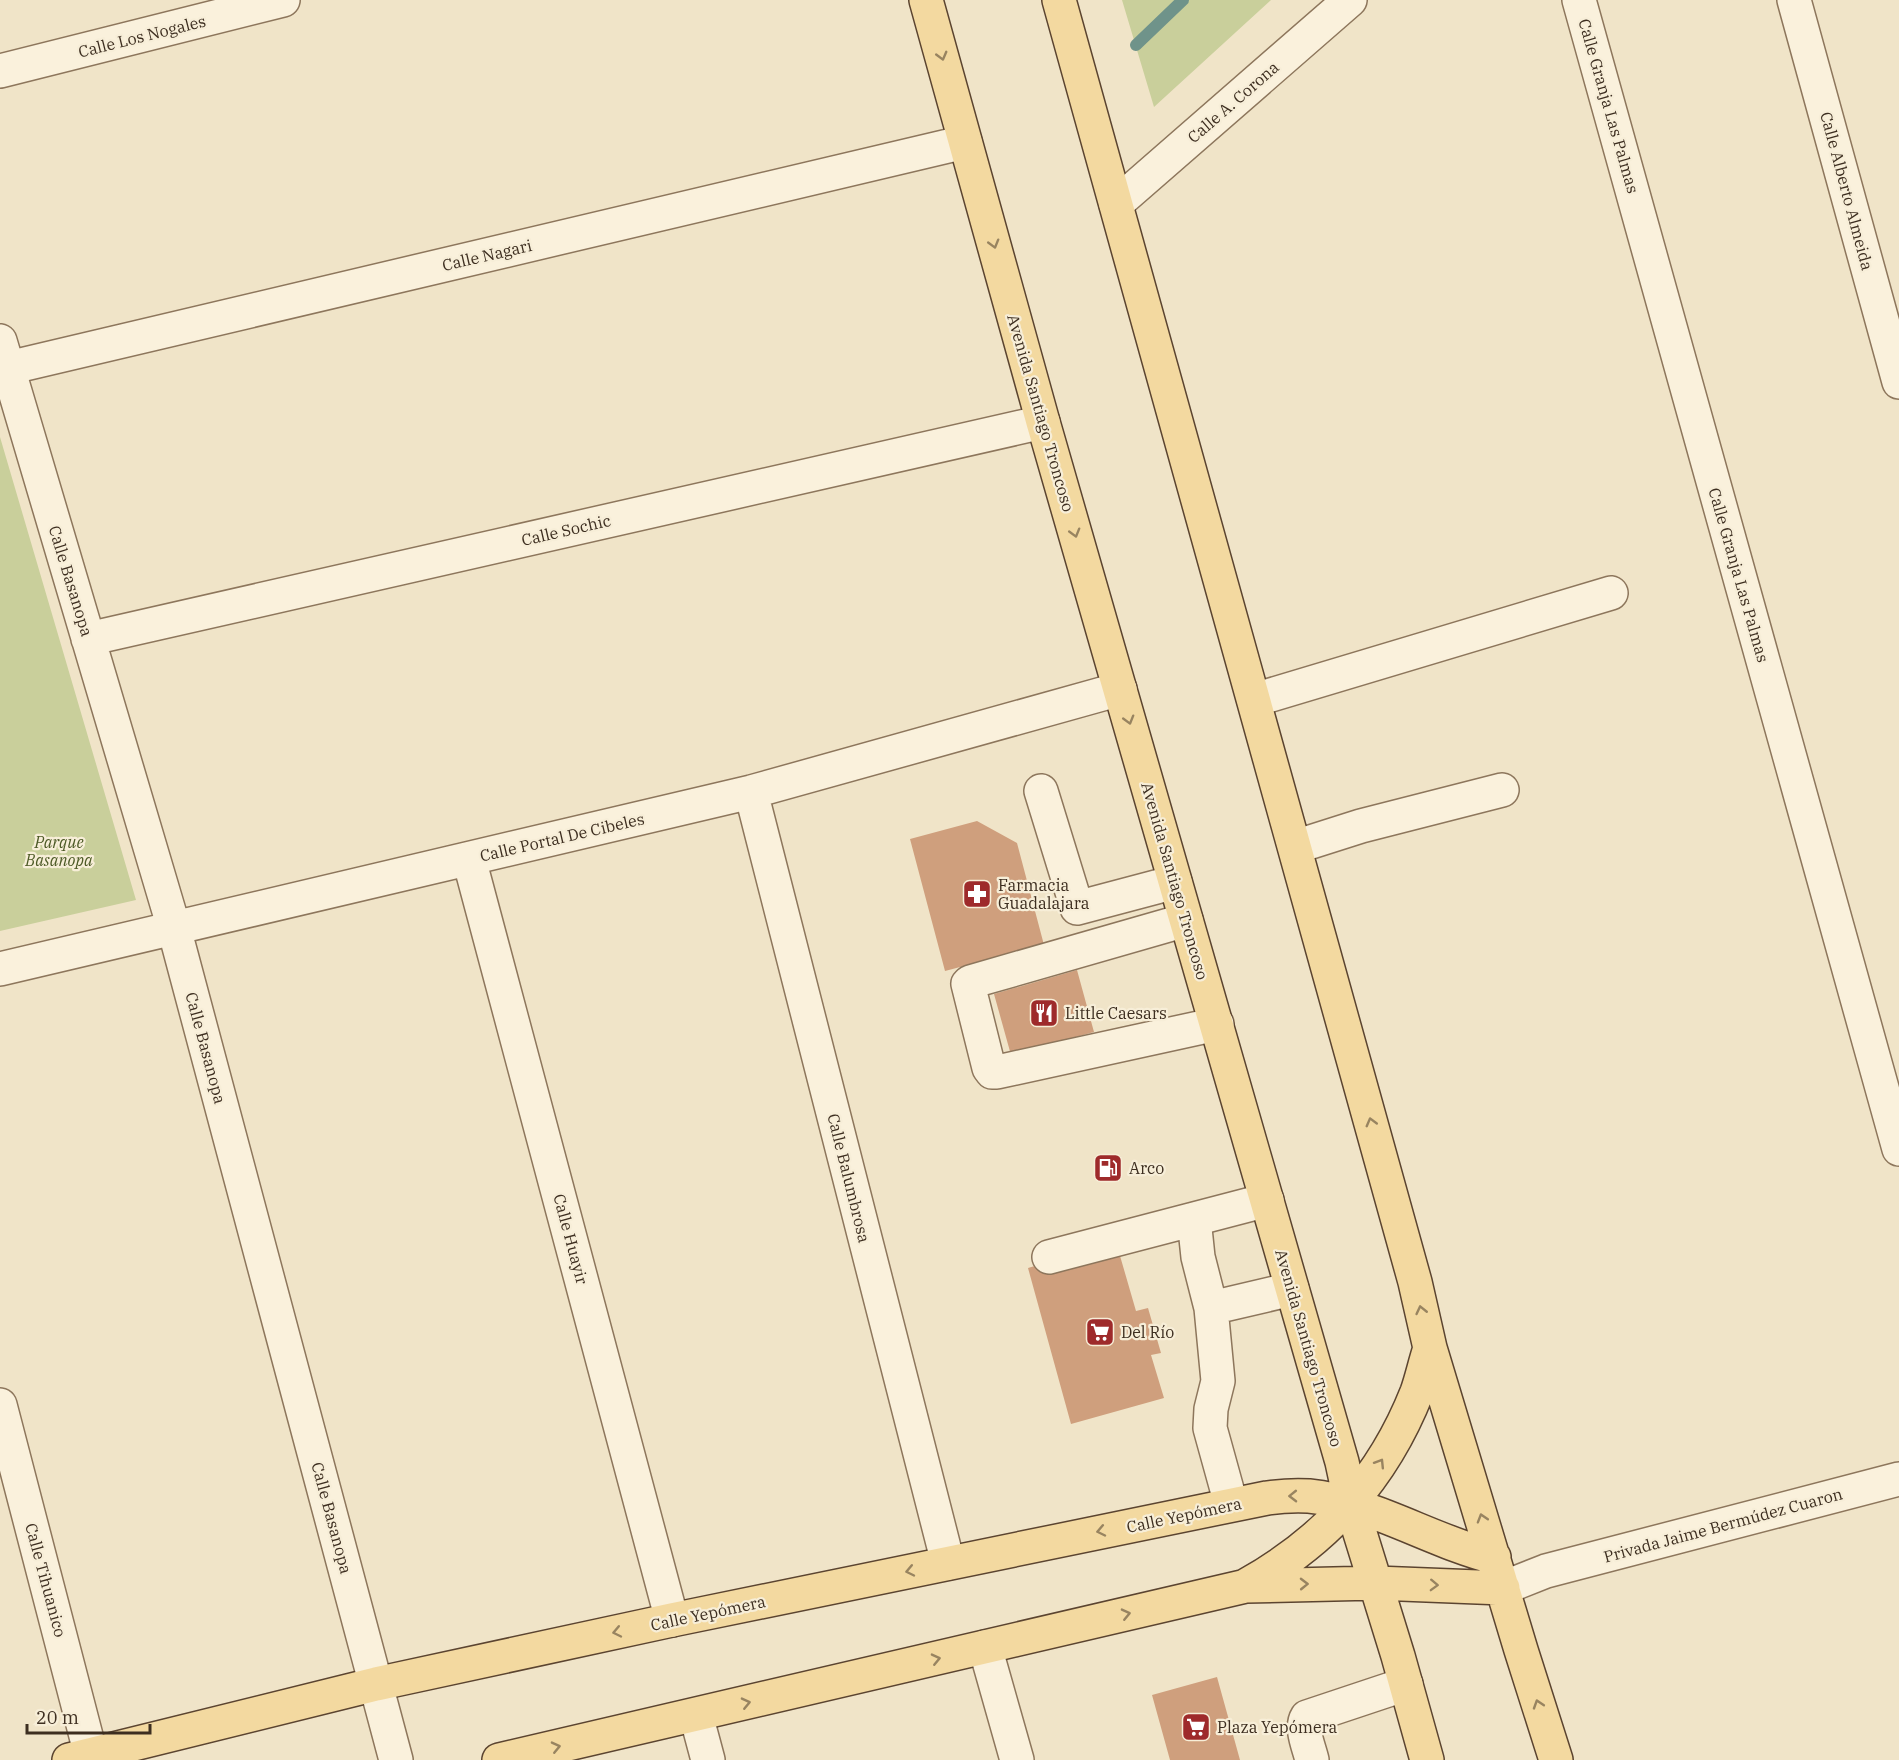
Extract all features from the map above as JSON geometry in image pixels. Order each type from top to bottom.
[{"type":"main road","name":"Avenida Santiago Troncoso","points":[[926,0],[1043,422],[1342,1462],[1351,1504],[1427,1760]]},
{"type":"main road","points":[[1059,0],[1415,1282],[1430,1348],[1556,1760]]},
{"type":"main road","points":[[1246,1586],[1299,1552],[1332,1524],[1351,1504],[1377,1469],[1400,1431],[1417,1391],[1430,1348]]},
{"type":"main road","name":"Calle Yepómera","points":[[80,1757],[376,1684],[1231,1504],[1288,1495],[1310,1496],[1351,1504],[1427,1534],[1498,1573]]},
{"type":"main road","points":[[499,1760],[1246,1586],[1376,1583],[1498,1573]]},
{"type":"street","name":"Calle Los Nogales","points":[[0,71],[212,9],[283,0]]},
{"type":"street","name":"Calle A. Corona","points":[[1116,204],[1350,0]]},
{"type":"street","name":"Calle Granja Las Palmas","points":[[1579,0],[1899,1149]]},
{"type":"street","name":"Calle Alberto Almeida","points":[[1794,0],[1899,382]]},
{"type":"street","name":"Calle Nagari","points":[[4,355],[965,142]]},
{"type":"street","name":"Calle Basanopa","points":[[4,355],[174,928],[396,1760]]},
{"type":"street","name":"Calle Sochic","points":[[88,639],[1043,422]]},
{"type":"street","points":[[1254,700],[1611,593]]},
{"type":"street","name":"Calle Portal De Cibeles","points":[[0,969],[751,792],[1120,689]]},
{"type":"street","points":[[1294,847],[1361,826],[1502,789]]},
{"type":"street","points":[[1041,791],[1077,908],[1175,882]]},
{"type":"street","name":"Calle Balumbrosa","points":[[751,792],[948,1563]]},
{"type":"street","name":"Calle Huayir","points":[[469,859],[672,1620]]},
{"type":"street","points":[[1186,920],[970,982],[968,984],[989,1068],[992,1072],[997,1072],[1217,1024]]},
{"type":"street","points":[[1049,1257],[1267,1200]]},
{"type":"street","points":[[1194,1219],[1198,1257],[1211,1308],[1218,1381],[1211,1408],[1210,1428],[1231,1504]]},
{"type":"street","points":[[1211,1308],[1292,1289]]},
{"type":"street","name":"Calle Tihuanico","points":[[0,1405],[80,1757]]},
{"type":"street","name":"Privada Jaime Bermúdez Cuaron","points":[[1498,1573],[1546,1571],[1899,1479]]},
{"type":"street","points":[[985,1647],[1017,1760]]},
{"type":"street","points":[[1312,1760],[1304,1730],[1307,1717],[1406,1684]]},
{"type":"street","points":[[696,1715],[708,1760]]},
{"type":"green space","points":[[1122,0],[1271,0],[1154,107]]},
{"type":"green space","name":"Parque Basanopa","points":[[0,437],[136,900],[0,931]]},
{"type":"building","name":"Farmacia Guadalajara","points":[[977,821],[1017,843],[1044,945],[945,971],[910,839]]},
{"type":"building","name":"Little Caesars","points":[[1077,970],[1094,1032],[1011,1055],[994,994]]},
{"type":"building","name":"Del Río","points":[[1116,1242],[1136,1311],[1148,1308],[1161,1353],[1151,1355],[1164,1398],[1071,1424],[1028,1268]]},
{"type":"building","name":"Plaza Yepómera","points":[[1217,1677],[1240,1760],[1170,1760],[1152,1695]]},
{"type":"waterway","points":[[1136,45],[1183,0]]},
{"type":"place","name":"Farmacia Guadalajara","points":[[977,894]]},
{"type":"place","name":"Little Caesars","points":[[1044,1013]]},
{"type":"place","name":"Arco","points":[[1108,1168]]},
{"type":"place","name":"Del Río","points":[[1100,1332]]},
{"type":"place","name":"Plaza Yepómera","points":[[1196,1727]]}]
